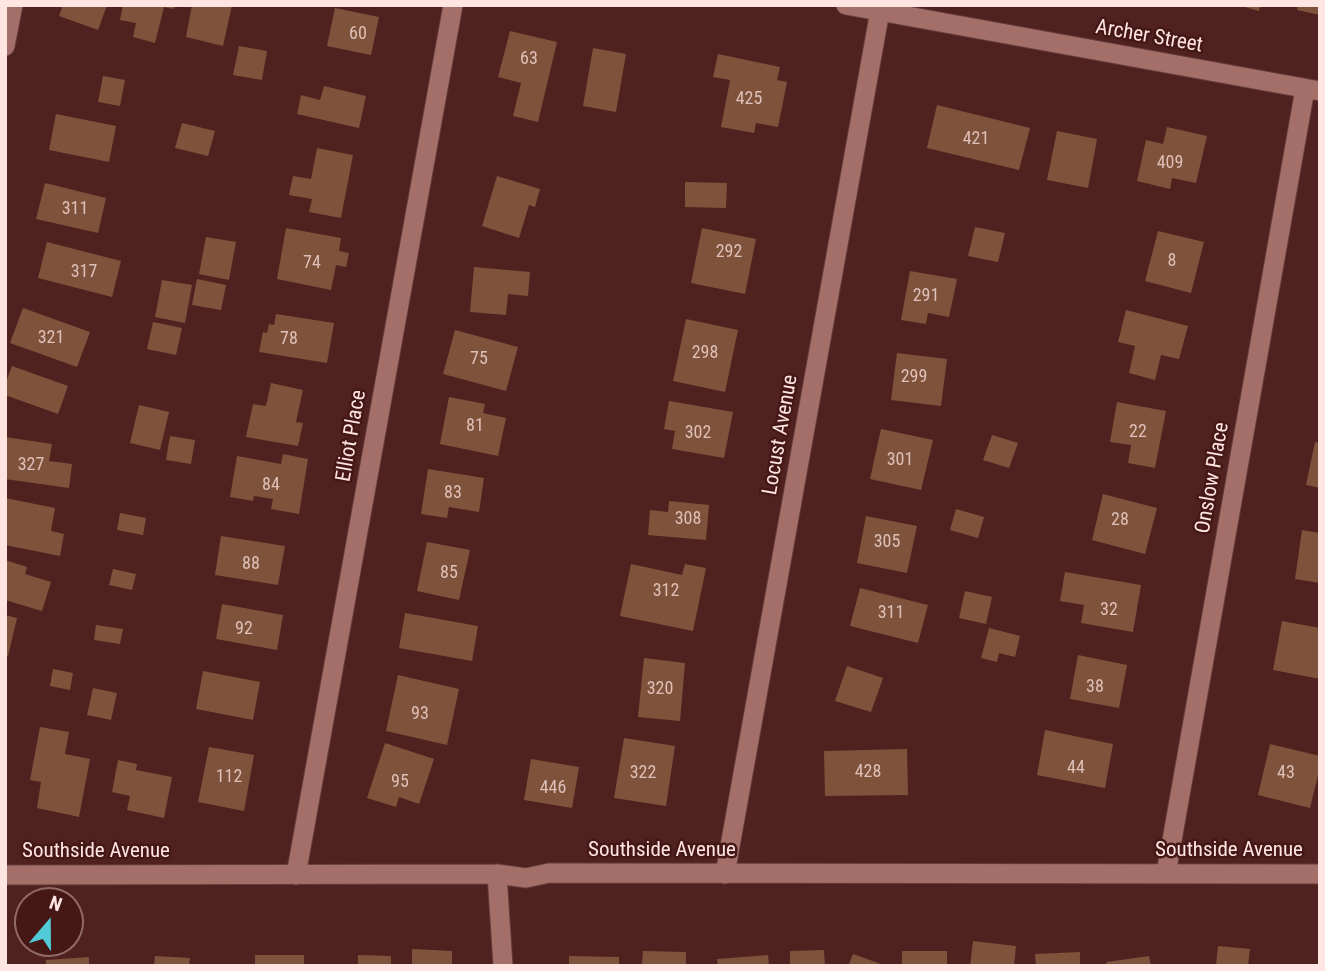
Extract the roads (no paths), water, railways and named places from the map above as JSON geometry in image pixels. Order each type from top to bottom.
[{"type":"street","points":[[5,46],[13,5]]},
{"type":"street","name":"Elliot Place","points":[[296,875],[453,5]]},
{"type":"street","name":"Archer Street","points":[[846,5],[881,8],[1312,90]]},
{"type":"street","name":"Locust Avenue","points":[[725,874],[881,8]]},
{"type":"street","name":"Onslow Place","points":[[1166,874],[1312,90]]},
{"type":"street","name":"Southside Avenue","points":[[5,875],[497,874],[526,878],[549,873],[1320,874]]},
{"type":"street","points":[[497,874],[503,966]]}]
